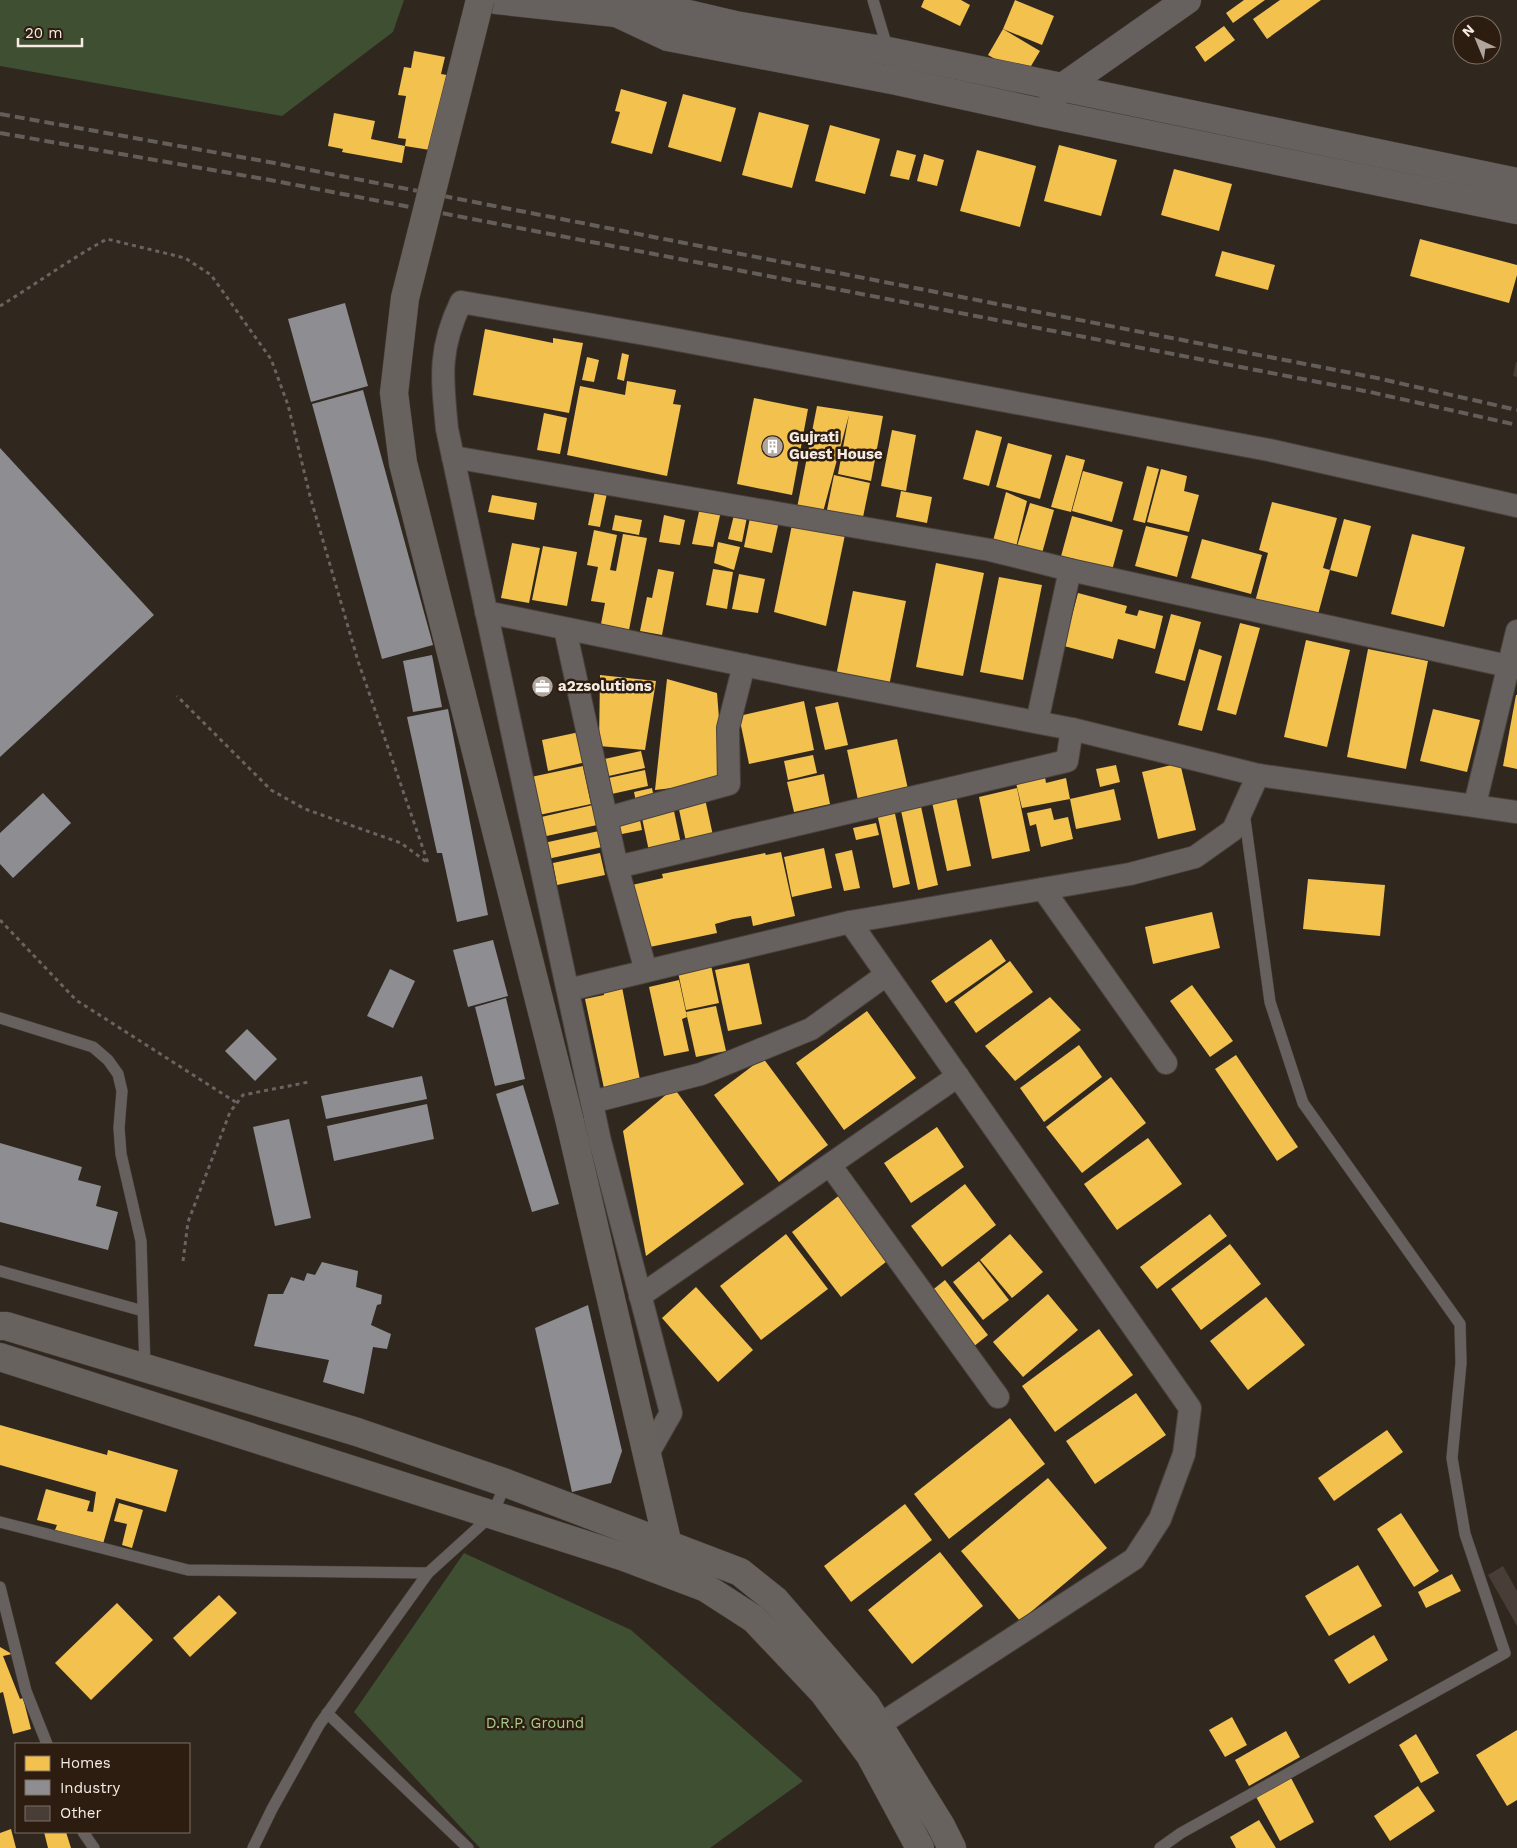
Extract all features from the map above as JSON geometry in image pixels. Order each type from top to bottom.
[{"type":"main road","points":[[480,0],[405,298],[394,393],[403,463],[570,1122],[675,1577]]},
{"type":"main road","points":[[0,1326],[6,1326],[357,1432],[506,1483],[740,1572],[775,1600],[866,1705],[941,1826],[952,1848]]},
{"type":"main road","points":[[0,1357],[624,1557],[706,1588],[754,1619],[823,1692],[870,1755],[920,1848]]},
{"type":"street","points":[[496,0],[563,4],[616,13],[667,9],[735,25],[888,51],[1060,89],[1517,182]]},
{"type":"street","points":[[1039,112],[1060,89],[1187,0]]},
{"type":"street","points":[[616,13],[668,38],[897,81],[1517,210]]},
{"type":"street","points":[[647,1455],[671,1413],[592,1102],[447,429],[442,372],[450,327],[461,302],[662,337],[1269,450],[1517,506]]},
{"type":"street","points":[[453,457],[990,550],[1070,570],[1513,667]]},
{"type":"street","points":[[1037,722],[1070,570]]},
{"type":"street","points":[[486,612],[1072,729],[1258,775],[1475,804],[1517,812]]},
{"type":"street","points":[[565,629],[617,867],[646,971]]},
{"type":"street","points":[[1475,804],[1513,667],[1517,631]]},
{"type":"street","points":[[607,818],[729,784],[728,728],[744,665]]},
{"type":"street","points":[[617,867],[1067,761],[1072,729]]},
{"type":"street","points":[[568,990],[850,922],[1130,874],[1195,857],[1233,830],[1258,775]]},
{"type":"street","points":[[1043,889],[1166,1063]]},
{"type":"street","points":[[850,922],[1190,1408],[1184,1454],[1160,1519],[1134,1558],[878,1725]]},
{"type":"street","points":[[592,1102],[701,1074],[811,1029],[886,975]]},
{"type":"street","points":[[640,1296],[958,1076]]},
{"type":"street","points":[[830,1165],[998,1397]]},
{"type":"lane","points":[[873,0],[897,81]]},
{"type":"lane","points":[[1160,1848],[1181,1833],[1505,1653],[1465,1534],[1452,1458],[1461,1363],[1460,1324],[1303,1104],[1270,1002],[1244,807]]},
{"type":"lane","points":[[0,1018],[94,1047],[108,1060],[118,1074],[122,1091],[119,1128],[121,1154],[141,1241],[145,1368]]},
{"type":"lane","points":[[0,1270],[143,1311]]},
{"type":"lane","points":[[253,1848],[272,1809],[327,1713],[428,1573],[492,1515],[506,1483]]},
{"type":"lane","points":[[0,1522],[188,1570],[428,1573]]},
{"type":"lane","points":[[0,1587],[26,1691],[47,1743]]},
{"type":"lane","points":[[327,1713],[468,1848]]},
{"type":"lane","points":[[84,1833],[94,1848]]},
{"type":"path","points":[[0,306],[37,284],[76,256],[107,239],[186,258],[211,274],[271,359],[288,405],[310,496],[358,661],[428,863],[401,843],[305,809],[271,790],[177,696]]},
{"type":"path","points":[[0,920],[76,1000],[237,1103]]},
{"type":"path","points":[[184,1261],[188,1222],[230,1112],[243,1095],[309,1082]]},
{"type":"green space","points":[[0,0],[404,0],[393,32],[282,116],[0,66]]},
{"type":"green space","name":"D.R.P. Ground","points":[[464,1553],[631,1630],[803,1781],[710,1848],[480,1848],[354,1712]]},
{"type":"building: Homes","points":[[924,0],[961,0],[970,5],[960,26],[921,7]]},
{"type":"building: Homes","points":[[1015,0],[1054,16],[1042,45],[1003,29]]},
{"type":"building: Homes","points":[[1244,0],[1265,0],[1233,23],[1226,13]]},
{"type":"building: Homes","points":[[1280,0],[1321,0],[1267,39],[1253,19]]},
{"type":"building: Homes","points":[[1224,26],[1235,40],[1205,62],[1195,47]]},
{"type":"building: Homes","points":[[1003,29],[1040,51],[1025,76],[988,55]]},
{"type":"building: Homes","points":[[414,51],[445,57],[441,74],[447,75],[430,150],[405,146],[406,139],[398,138],[406,96],[398,95],[404,67],[411,68]]},
{"type":"building: Homes","points":[[621,89],[667,102],[652,154],[611,143],[620,112],[615,111]]},
{"type":"building: Homes","points":[[683,94],[736,108],[721,162],[668,147]]},
{"type":"building: Homes","points":[[759,112],[809,125],[792,188],[742,175]]},
{"type":"building: Homes","points":[[334,113],[375,121],[371,139],[405,146],[402,163],[342,152],[343,149],[328,146]]},
{"type":"building: Homes","points":[[830,125],[880,139],[865,194],[815,181]]},
{"type":"building: Homes","points":[[1059,145],[1117,160],[1101,216],[1044,201]]},
{"type":"building: Homes","points":[[897,150],[916,155],[909,180],[890,176]]},
{"type":"building: Homes","points":[[977,150],[1036,166],[1020,227],[960,211]]},
{"type":"building: Homes","points":[[924,154],[944,160],[937,186],[917,181]]},
{"type":"building: Homes","points":[[1174,169],[1232,184],[1219,231],[1161,215]]},
{"type":"building: Homes","points":[[1420,239],[1517,265],[1517,275],[1509,303],[1410,276]]},
{"type":"building: Homes","points":[[1222,251],[1275,265],[1268,290],[1215,276]]},
{"type":"building: Homes","points":[[485,329],[553,343],[553,338],[583,343],[569,413],[473,395]]},
{"type":"building: Homes","points":[[622,353],[629,355],[624,381],[617,379]]},
{"type":"building: Homes","points":[[587,357],[599,360],[594,382],[582,380]]},
{"type":"building: Homes","points":[[627,381],[676,390],[673,404],[681,405],[667,476],[567,455],[580,386],[625,395]]},
{"type":"building: Homes","name":"Gujrati Guest House","points":[[754,398],[808,409],[792,495],[737,484]]},
{"type":"building: Homes","points":[[817,406],[883,416],[871,481],[838,474],[849,415],[823,512],[797,508]]},
{"type":"building: Homes","points":[[544,413],[567,418],[560,454],[537,450]]},
{"type":"building: Homes","points":[[892,430],[916,435],[906,491],[881,486]]},
{"type":"building: Homes","points":[[976,430],[1002,437],[989,486],[963,479]]},
{"type":"building: Homes","points":[[1008,443],[1052,455],[1040,499],[996,487]]},
{"type":"building: Homes","points":[[1066,455],[1085,460],[1071,512],[1051,507]]},
{"type":"building: Homes","points":[[1147,466],[1159,469],[1145,523],[1133,520]]},
{"type":"building: Homes","points":[[1161,469],[1187,476],[1184,491],[1199,495],[1189,532],[1147,522]]},
{"type":"building: Homes","points":[[1083,471],[1123,482],[1112,522],[1072,511]]},
{"type":"building: Homes","points":[[834,475],[870,483],[862,522],[826,515]]},
{"type":"building: Homes","points":[[595,491],[607,493],[600,527],[588,525]]},
{"type":"building: Homes","points":[[901,491],[932,497],[927,523],[896,517]]},
{"type":"building: Homes","points":[[1006,492],[1027,501],[1016,547],[993,541]]},
{"type":"building: Homes","points":[[492,495],[537,503],[534,520],[488,512]]},
{"type":"building: Homes","points":[[1272,502],[1337,518],[1323,568],[1330,570],[1317,618],[1255,602],[1268,553],[1259,550]]},
{"type":"building: Homes","points":[[1030,503],[1054,510],[1041,557],[1016,550]]},
{"type":"building: Homes","points":[[700,507],[721,511],[713,547],[692,544]]},
{"type":"building: Homes","points":[[735,511],[748,512],[742,542],[728,539]]},
{"type":"building: Homes","points":[[751,513],[779,521],[772,553],[744,547]]},
{"type":"building: Homes","points":[[615,515],[642,520],[639,535],[612,530]]},
{"type":"building: Homes","points":[[664,515],[685,520],[680,545],[659,542]]},
{"type":"building: Homes","points":[[1072,516],[1123,530],[1111,574],[1060,560]]},
{"type":"building: Homes","points":[[1344,519],[1371,526],[1357,577],[1330,570]]},
{"type":"building: Homes","points":[[793,520],[846,530],[826,626],[774,612]]},
{"type":"building: Homes","points":[[1146,526],[1188,536],[1177,577],[1135,566]]},
{"type":"building: Homes","points":[[594,530],[617,535],[610,570],[616,571],[623,534],[647,538],[629,630],[601,624],[605,603],[591,601],[598,567],[587,565]]},
{"type":"building: Homes","points":[[1412,534],[1465,547],[1444,627],[1391,614]]},
{"type":"building: Homes","points":[[1202,539],[1262,555],[1251,594],[1191,578]]},
{"type":"building: Homes","points":[[718,542],[740,547],[734,570],[714,563]]},
{"type":"building: Homes","points":[[512,543],[540,548],[529,603],[501,598]]},
{"type":"building: Homes","points":[[543,546],[577,552],[567,606],[532,600]]},
{"type":"building: Homes","points":[[936,563],[984,573],[963,676],[916,667]]},
{"type":"building: Homes","points":[[658,569],[674,572],[662,635],[640,631],[647,597],[652,598]]},
{"type":"building: Homes","points":[[713,569],[733,572],[727,609],[706,605]]},
{"type":"building: Homes","points":[[739,574],[765,579],[758,613],[732,609]]},
{"type":"building: Homes","points":[[999,577],[1042,585],[1023,680],[980,672]]},
{"type":"building: Homes","points":[[853,591],[906,601],[889,686],[836,676]]},
{"type":"building: Homes","points":[[1078,593],[1127,606],[1125,613],[1137,616],[1139,610],[1163,616],[1155,649],[1118,639],[1113,659],[1064,646]]},
{"type":"building: Homes","points":[[1171,614],[1201,622],[1185,681],[1155,673]]},
{"type":"building: Homes","points":[[1240,623],[1260,628],[1236,715],[1217,710]]},
{"type":"building: Homes","points":[[1306,640],[1350,650],[1327,747],[1284,737]]},
{"type":"building: Homes","points":[[1199,649],[1222,656],[1202,731],[1178,725]]},
{"type":"building: Homes","points":[[1368,649],[1428,661],[1406,769],[1347,757]]},
{"type":"building: Homes","points":[[600,675],[656,681],[645,750],[599,746]]},
{"type":"building: Homes","points":[[667,679],[717,693],[724,782],[655,790]]},
{"type":"building: Homes","points":[[1517,695],[1517,769],[1503,766]]},
{"type":"building: Homes","points":[[804,701],[814,750],[749,764],[739,716]]},
{"type":"building: Homes","points":[[838,702],[848,745],[825,750],[815,707]]},
{"type":"building: Homes","points":[[1433,709],[1480,720],[1467,772],[1420,761]]},
{"type":"building: Homes","points":[[584,731],[590,761],[548,771],[542,740]]},
{"type":"building: Homes","points":[[897,739],[908,789],[858,800],[847,750]]},
{"type":"building: Homes","points":[[641,751],[645,768],[604,777],[600,760]]},
{"type":"building: Homes","points":[[813,755],[817,773],[788,780],[784,761]]},
{"type":"building: Homes","points":[[1180,763],[1196,830],[1158,839],[1142,772]]},
{"type":"building: Homes","points":[[1116,765],[1120,782],[1100,787],[1096,769]]},
{"type":"building: Homes","points":[[583,766],[591,804],[539,815],[531,777]]},
{"type":"building: Homes","points":[[645,770],[648,786],[607,795],[604,779]]},
{"type":"building: Homes","points":[[824,774],[830,804],[794,812],[787,782]]},
{"type":"building: Homes","points":[[1045,777],[1046,783],[1066,778],[1070,799],[1022,808],[1016,783]]},
{"type":"building: Homes","points":[[652,788],[655,803],[637,807],[634,792]]},
{"type":"building: Homes","points":[[1017,788],[1030,851],[992,859],[979,797]]},
{"type":"building: Homes","points":[[1114,789],[1121,820],[1076,829],[1070,799]]},
{"type":"building: Homes","points":[[956,796],[971,866],[947,871],[932,802]]},
{"type":"building: Homes","points":[[705,799],[714,840],[687,846],[678,805]]},
{"type":"building: Homes","points":[[920,802],[938,885],[918,890],[900,806]]},
{"type":"building: Homes","points":[[593,805],[597,825],[542,837],[537,818]]},
{"type":"building: Homes","points":[[1051,808],[1054,820],[1068,817],[1073,839],[1041,847],[1036,824],[1030,826],[1027,813]]},
{"type":"building: Homes","points":[[894,809],[910,884],[893,888],[877,813]]},
{"type":"building: Homes","points":[[674,811],[682,849],[650,856],[642,818]]},
{"type":"building: Homes","points":[[640,820],[642,830],[617,835],[615,825]]},
{"type":"building: Homes","points":[[876,823],[879,835],[856,840],[853,828]]},
{"type":"building: Homes","points":[[599,831],[602,847],[543,860],[539,844]]},
{"type":"building: Homes","points":[[824,848],[832,888],[792,897],[784,857]]},
{"type":"building: Homes","points":[[852,850],[860,888],[844,891],[835,854]]},
{"type":"building: Homes","points":[[781,852],[795,916],[753,926],[751,916],[733,919],[715,924],[717,933],[645,948],[632,885],[663,878],[662,874],[765,853],[766,855]]},
{"type":"building: Homes","points":[[600,853],[605,875],[557,885],[553,863]]},
{"type":"building: Homes","points":[[1308,879],[1385,885],[1380,936],[1303,929]]},
{"type":"building: Homes","points":[[1212,912],[1220,948],[1153,964],[1145,927]]},
{"type":"building: Homes","points":[[991,939],[1006,961],[946,1003],[931,981]]},
{"type":"building: Homes","points":[[1010,961],[1033,992],[976,1033],[954,1002]]},
{"type":"building: Homes","points":[[749,963],[762,1024],[728,1031],[715,970]]},
{"type":"building: Homes","points":[[711,965],[719,1003],[686,1010],[678,972]]},
{"type":"building: Homes","points":[[679,980],[687,1017],[682,1019],[689,1051],[664,1056],[649,987]]},
{"type":"building: Homes","points":[[1192,985],[1233,1041],[1210,1057],[1170,1001]]},
{"type":"building: Homes","points":[[622,987],[641,1085],[605,1093],[585,999],[604,995],[603,991]]},
{"type":"building: Homes","points":[[1050,997],[1081,1030],[1015,1081],[985,1046]]},
{"type":"building: Homes","points":[[716,1006],[726,1051],[696,1057],[686,1012]]},
{"type":"building: Homes","points":[[867,1011],[916,1078],[844,1130],[796,1063]]},
{"type":"building: Homes","points":[[1079,1045],[1102,1077],[1044,1122],[1020,1088]]},
{"type":"building: Homes","points":[[1236,1055],[1298,1147],[1277,1161],[1215,1069]]},
{"type":"building: Homes","points":[[763,1058],[828,1145],[779,1182],[714,1095]]},
{"type":"building: Homes","points":[[1111,1077],[1146,1123],[1082,1173],[1046,1127]]},
{"type":"building: Homes","points":[[674,1088],[744,1184],[646,1256],[623,1131]]},
{"type":"building: Homes","points":[[937,1127],[964,1167],[911,1203],[884,1163]]},
{"type":"building: Homes","points":[[1148,1138],[1182,1184],[1117,1230],[1084,1184]]},
{"type":"building: Homes","points":[[965,1184],[996,1225],[942,1267],[911,1226]]},
{"type":"building: Homes","points":[[841,1194],[891,1258],[841,1297],[792,1232]]},
{"type":"building: Homes","points":[[1210,1214],[1227,1236],[1157,1289],[1140,1267]]},
{"type":"building: Homes","points":[[786,1234],[828,1289],[761,1340],[720,1286]]},
{"type":"building: Homes","points":[[1010,1234],[1043,1272],[1012,1298],[980,1260]]},
{"type":"building: Homes","points":[[1230,1244],[1261,1284],[1201,1330],[1171,1289]]},
{"type":"building: Homes","points":[[979,1261],[1009,1300],[983,1320],[953,1282]]},
{"type":"building: Homes","points":[[945,1280],[988,1335],[973,1347],[930,1292]]},
{"type":"building: Homes","points":[[696,1287],[753,1350],[718,1382],[662,1318]]},
{"type":"building: Homes","points":[[1048,1294],[1078,1330],[1023,1377],[993,1342]]},
{"type":"building: Homes","points":[[1266,1297],[1305,1345],[1248,1390],[1210,1341]]},
{"type":"building: Homes","points":[[1099,1329],[1133,1375],[1055,1432],[1022,1386]]},
{"type":"building: Homes","points":[[1136,1393],[1166,1435],[1095,1484],[1066,1441]]},
{"type":"building: Homes","points":[[1010,1418],[1045,1464],[949,1539],[914,1494]]},
{"type":"building: Homes","points":[[0,1425],[107,1455],[108,1450],[178,1470],[166,1512],[116,1498],[103,1544],[55,1530],[57,1525],[37,1520],[46,1489],[90,1501],[87,1511],[93,1512],[96,1492],[0,1465]]},
{"type":"building: Homes","points":[[1387,1430],[1403,1452],[1334,1501],[1318,1478]]},
{"type":"building: Homes","points":[[1048,1478],[1107,1548],[1020,1621],[961,1551]]},
{"type":"building: Homes","points":[[119,1503],[143,1510],[132,1548],[122,1545],[127,1524],[114,1521]]},
{"type":"building: Homes","points":[[905,1504],[932,1540],[851,1602],[824,1566]]},
{"type":"building: Homes","points":[[1401,1513],[1439,1571],[1414,1587],[1377,1529]]},
{"type":"building: Homes","points":[[940,1552],[983,1606],[912,1664],[868,1610]]},
{"type":"building: Homes","points":[[1358,1565],[1382,1606],[1329,1636],[1305,1596]]},
{"type":"building: Homes","points":[[1452,1574],[1461,1591],[1426,1608],[1418,1592]]},
{"type":"building: Homes","points":[[219,1595],[237,1613],[190,1657],[173,1638]]},
{"type":"building: Homes","points":[[117,1603],[153,1640],[91,1700],[55,1663]]},
{"type":"building: Homes","points":[[1374,1635],[1388,1660],[1349,1684],[1334,1660]]},
{"type":"building: Homes","points":[[0,1647],[12,1654],[3,1656],[20,1699],[23,1698],[31,1729],[13,1734],[3,1692],[0,1693]]},
{"type":"building: Homes","points":[[1232,1717],[1247,1745],[1225,1757],[1209,1730]]},
{"type":"building: Homes","points":[[1517,1730],[1517,1800],[1507,1806],[1476,1755]]},
{"type":"building: Homes","points":[[1286,1731],[1300,1757],[1249,1786],[1235,1760]]},
{"type":"building: Homes","points":[[1416,1734],[1439,1773],[1421,1783],[1399,1745]]},
{"type":"building: Homes","points":[[1290,1776],[1314,1822],[1280,1841],[1255,1795]]},
{"type":"building: Homes","points":[[1418,1786],[1435,1811],[1390,1841],[1374,1816]]},
{"type":"building: Homes","points":[[1259,1820],[1276,1848],[1236,1848],[1230,1837]]},
{"type":"building: Homes","points":[[11,1829],[16,1848],[0,1848],[0,1833]]},
{"type":"building: Homes","points":[[44,1833],[66,1833],[71,1848],[48,1848]]},
{"type":"building: Industry","points":[[345,303],[368,386],[311,402],[288,319]]},
{"type":"building: Industry","points":[[363,390],[433,645],[382,659],[312,404]]},
{"type":"building: Industry","points":[[0,448],[154,615],[0,757]]},
{"type":"building: Industry","points":[[432,655],[442,707],[413,712],[403,661]]},
{"type":"building: Industry","points":[[448,709],[488,915],[457,922],[442,853],[437,853],[407,717]]},
{"type":"building: Industry","points":[[43,793],[71,823],[13,878],[0,864],[0,833]]},
{"type":"building: Industry","points":[[493,940],[508,996],[468,1007],[453,950]]},
{"type":"building: Industry","points":[[390,969],[415,981],[393,1028],[367,1016]]},
{"type":"building: Industry","points":[[506,998],[525,1079],[495,1086],[475,1007]]},
{"type":"building: Industry","points":[[247,1029],[277,1059],[255,1081],[225,1051]]},
{"type":"building: Industry","points":[[422,1076],[427,1099],[326,1119],[321,1096]]},
{"type":"building: Industry","points":[[523,1085],[559,1204],[532,1212],[496,1094]]},
{"type":"building: Industry","points":[[427,1104],[434,1139],[334,1161],[327,1126]]},
{"type":"building: Industry","points":[[289,1119],[311,1218],[275,1226],[253,1127]]},
{"type":"building: Industry","points":[[0,1143],[82,1167],[78,1180],[101,1186],[96,1206],[118,1212],[108,1250],[0,1222]]},
{"type":"building: Industry","points":[[322,1262],[358,1271],[356,1287],[382,1295],[381,1304],[377,1305],[371,1325],[391,1334],[387,1349],[373,1347],[364,1394],[323,1382],[329,1360],[254,1346],[268,1294],[283,1294],[291,1277],[304,1281],[307,1273],[315,1275]]},
{"type":"building: Industry","points":[[588,1305],[622,1451],[611,1483],[572,1492],[535,1328]]},
{"type":"building: Other","points":[[1517,362],[1517,377],[1513,376]]},
{"type":"building: Other","points":[[1503,1566],[1517,1591],[1517,1626],[1488,1575]]},
{"type":"railway","points":[[0,114],[269,162],[1377,378],[1517,410]]},
{"type":"railway","points":[[0,133],[270,180],[1370,392],[1517,425]]},
{"type":"place","name":"Gujrati Guest House","points":[[773,446]]},
{"type":"place","name":"a2zsolutions","points":[[542,686]]}]
